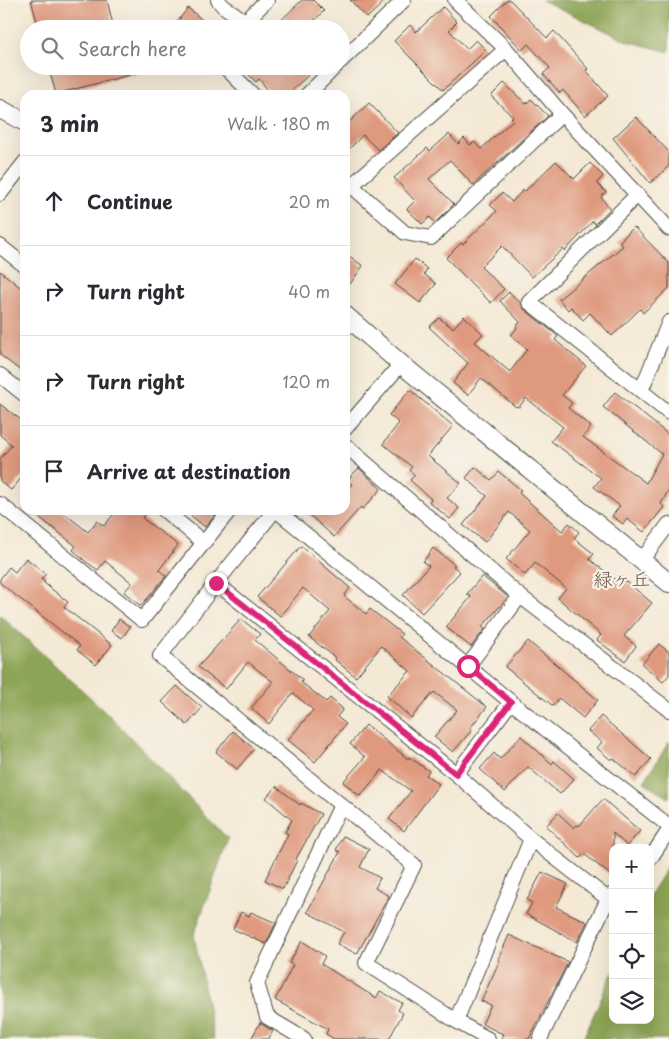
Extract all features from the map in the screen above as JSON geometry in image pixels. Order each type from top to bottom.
[{"type":"street","points":[[218,0],[237,20]]},
{"type":"street","points":[[247,20],[267,0]]},
{"type":"street","points":[[350,53],[404,0]]},
{"type":"street","points":[[455,0],[506,49],[562,114],[669,229]]},
{"type":"street","points":[[350,180],[506,49]]},
{"type":"street","points":[[233,75],[248,90]]},
{"type":"street","points":[[312,90],[327,75]]},
{"type":"street","points":[[0,108],[20,119]]},
{"type":"street","points":[[350,184],[405,234],[431,238],[562,114]]},
{"type":"street","points":[[0,194],[20,168]]},
{"type":"street","points":[[637,195],[530,302],[669,413]]},
{"type":"street","points":[[0,246],[20,262]]},
{"type":"street","points":[[350,319],[401,364],[669,583]]},
{"type":"street","points":[[642,391],[669,322]]},
{"type":"street","points":[[350,423],[401,364]]},
{"type":"street","points":[[0,375],[20,391]]},
{"type":"street","points":[[350,449],[520,596],[669,710]]},
{"type":"street","points":[[0,504],[20,514]]},
{"type":"street","points":[[22,515],[142,620],[226,515]]},
{"type":"street","points":[[170,515],[203,542]]},
{"type":"street","points":[[272,515],[216,583],[160,656],[414,865],[366,963],[456,1021],[488,1039]]},
{"type":"street","points":[[282,515],[511,702],[669,826]]},
{"type":"street","points":[[641,561],[669,524]]},
{"type":"street","points":[[216,583],[456,774],[531,839],[609,895]]},
{"type":"street","points":[[468,666],[520,596]]},
{"type":"street","points":[[456,774],[511,702]]},
{"type":"street","points":[[304,1039],[267,1017],[257,983],[341,806]]},
{"type":"street","points":[[654,853],[669,830]]},
{"type":"street","points":[[456,1021],[531,839]]},
{"type":"street","points":[[540,1039],[609,898]]},
{"type":"green space","points":[[542,0],[669,0],[669,52],[627,41]]},
{"type":"green space","points":[[0,615],[106,712],[228,839],[194,935],[214,1039],[0,1039]]},
{"type":"green space","points":[[669,742],[669,798],[644,782]]},
{"type":"green space","points":[[669,864],[669,1039],[583,1039],[609,980],[609,1024],[654,1024],[654,888]]},
{"type":"building","points":[[31,0],[107,0],[112,20],[37,20]]},
{"type":"building","points":[[302,0],[313,0],[324,11],[314,20],[281,20]]},
{"type":"building","points":[[350,0],[386,0],[367,18]]},
{"type":"building","points":[[507,0],[510,0],[547,38],[554,31],[588,69],[586,70],[608,96],[585,116],[563,90],[560,93],[543,74],[550,68],[528,44],[522,50],[491,16]]},
{"type":"building","points":[[443,7],[457,22],[449,30],[467,49],[476,40],[486,50],[443,90],[394,41],[410,25],[416,32]]},
{"type":"building","points":[[188,8],[202,20],[178,20]]},
{"type":"building","points":[[51,75],[130,75],[71,90],[55,90]]},
{"type":"building","points":[[249,75],[308,75],[292,90],[268,90],[259,79],[256,82]]},
{"type":"building","points":[[504,83],[526,104],[531,99],[548,116],[473,185],[450,160],[429,179],[454,204],[435,223],[430,217],[422,224],[407,209],[415,201],[394,178],[427,148],[430,151],[449,134],[458,144],[464,138],[470,145],[474,142],[481,149],[513,120],[511,118],[513,117],[491,96]]},
{"type":"building","points":[[369,103],[398,133],[378,150],[363,135],[350,148],[350,121]]},
{"type":"building","points":[[636,117],[669,152],[669,166],[650,183],[613,138]]},
{"type":"building","points":[[556,161],[574,179],[590,163],[603,176],[597,183],[606,192],[601,197],[610,209],[595,224],[593,221],[565,251],[563,249],[532,277],[502,246],[481,267],[504,289],[491,303],[446,258],[497,211],[490,205],[502,193],[512,202]]},
{"type":"building","points":[[634,227],[669,263],[669,288],[643,313],[640,309],[612,336],[590,313],[583,320],[571,307],[568,310],[559,299],[623,246],[619,242]]},
{"type":"building","points":[[350,257],[363,266],[350,284]]},
{"type":"building","points":[[415,259],[427,269],[424,274],[436,284],[420,303],[395,284]]},
{"type":"building","points":[[0,271],[20,287],[20,370],[0,355]]},
{"type":"building","points":[[509,292],[521,303],[524,309],[558,336],[555,340],[586,366],[562,395],[572,403],[568,408],[591,427],[583,437],[646,483],[662,454],[603,407],[615,392],[669,435],[669,489],[661,504],[664,507],[644,532],[627,519],[623,524],[612,516],[620,506],[594,487],[601,478],[551,441],[563,427],[526,398],[519,407],[516,407],[481,378],[468,395],[453,383],[468,363],[429,327],[439,318],[453,328],[464,316],[483,334],[475,342],[510,372],[527,349],[511,335],[520,322],[500,301]]},
{"type":"building","points":[[410,390],[453,426],[428,456],[461,483],[447,498],[459,508],[450,519],[429,502],[431,499],[410,480],[415,475],[409,470],[412,467],[383,444],[399,423],[389,415]]},
{"type":"building","points":[[0,404],[20,419],[20,480],[11,490],[0,481],[0,459],[12,445],[0,435]]},
{"type":"building","points":[[475,467],[491,480],[499,472],[521,490],[519,493],[562,531],[569,523],[579,532],[574,538],[594,554],[589,559],[616,580],[620,576],[652,603],[624,636],[636,646],[625,661],[597,640],[601,635],[558,598],[566,588],[535,563],[525,575],[506,559],[530,530],[509,512],[485,542],[463,525],[487,496],[466,478]]},
{"type":"building","points":[[359,468],[381,489],[363,509],[361,507],[334,537],[310,515],[350,515],[350,486],[352,484],[350,477]]},
{"type":"building","points":[[36,515],[66,515],[88,532],[97,521],[104,526],[113,515],[145,515],[142,518],[178,545],[159,570],[166,576],[141,606],[124,592],[132,583],[105,561],[98,570],[73,550],[76,546]]},
{"type":"building","points":[[190,515],[215,515],[205,527]]},
{"type":"building","points":[[301,546],[350,588],[344,596],[366,614],[370,609],[402,634],[399,637],[487,707],[470,728],[472,730],[453,752],[434,737],[457,710],[434,692],[411,718],[387,696],[410,671],[381,646],[356,677],[335,660],[336,658],[309,637],[330,611],[303,588],[280,616],[257,597]]},
{"type":"building","points":[[433,548],[455,565],[453,566],[460,572],[422,613],[403,595],[429,566],[423,562]]},
{"type":"building","points":[[26,558],[46,574],[41,579],[44,583],[68,602],[64,607],[112,645],[96,665],[77,650],[80,646],[0,583],[0,579],[9,567],[15,572]]},
{"type":"building","points":[[482,576],[508,597],[482,627],[485,629],[471,647],[446,627],[471,597],[467,594]]},
{"type":"building","points":[[119,619],[130,627],[122,638],[111,631]]},
{"type":"building","points":[[241,619],[260,634],[255,640],[303,680],[301,682],[326,702],[330,698],[343,709],[337,717],[346,724],[315,762],[288,740],[313,710],[293,693],[269,724],[251,708],[273,682],[248,662],[226,689],[198,667]]},
{"type":"building","points":[[528,641],[598,700],[583,718],[559,698],[553,706],[505,667]]},
{"type":"building","points":[[659,644],[669,652],[669,675],[663,682],[642,664]]},
{"type":"building","points":[[177,686],[202,708],[187,725],[162,702]]},
{"type":"building","points":[[601,716],[651,759],[636,777],[613,758],[611,760],[597,748],[602,742],[588,731]]},
{"type":"building","points":[[366,725],[408,759],[409,757],[429,771],[426,775],[439,784],[404,831],[389,819],[411,791],[382,770],[360,796],[343,782],[365,757],[350,744]]},
{"type":"building","points":[[233,731],[254,749],[237,769],[216,752]]},
{"type":"building","points":[[521,736],[552,764],[554,761],[574,779],[560,794],[528,767],[505,792],[480,769],[494,753],[500,759]]},
{"type":"building","points":[[276,786],[300,805],[301,803],[321,814],[296,859],[283,889],[265,880],[288,834],[285,832],[292,820],[266,798]]},
{"type":"building","points":[[603,799],[640,831],[629,844],[625,844],[613,833],[613,844],[609,844],[609,874],[584,854],[580,858],[546,826],[558,813],[574,828],[577,825],[579,826]]},
{"type":"building","points":[[343,836],[369,849],[360,867],[380,878],[375,888],[389,896],[357,954],[337,944],[344,932],[307,912],[340,852],[336,850]]},
{"type":"building","points":[[542,872],[568,884],[556,907],[587,922],[577,942],[526,914],[532,903],[527,900]]},
{"type":"building","points":[[241,912],[249,916],[251,912],[276,923],[266,944],[233,929]]},
{"type":"building","points":[[509,935],[568,962],[529,1039],[501,1039],[503,1034],[482,1024],[491,1005],[481,1001]]},
{"type":"building","points":[[302,941],[325,956],[321,964],[376,998],[380,991],[402,1003],[398,1010],[403,1013],[389,1039],[334,1039],[326,1034],[328,1029],[275,1000],[293,965],[289,963]]},
{"type":"building","points":[[260,1023],[273,1031],[268,1039],[251,1039]]},
{"type":"district","name":"緑ヶ丘","points":[[622,578]]},
{"type":"route","points":[[216,583],[456,774],[511,702],[468,666]]}]
